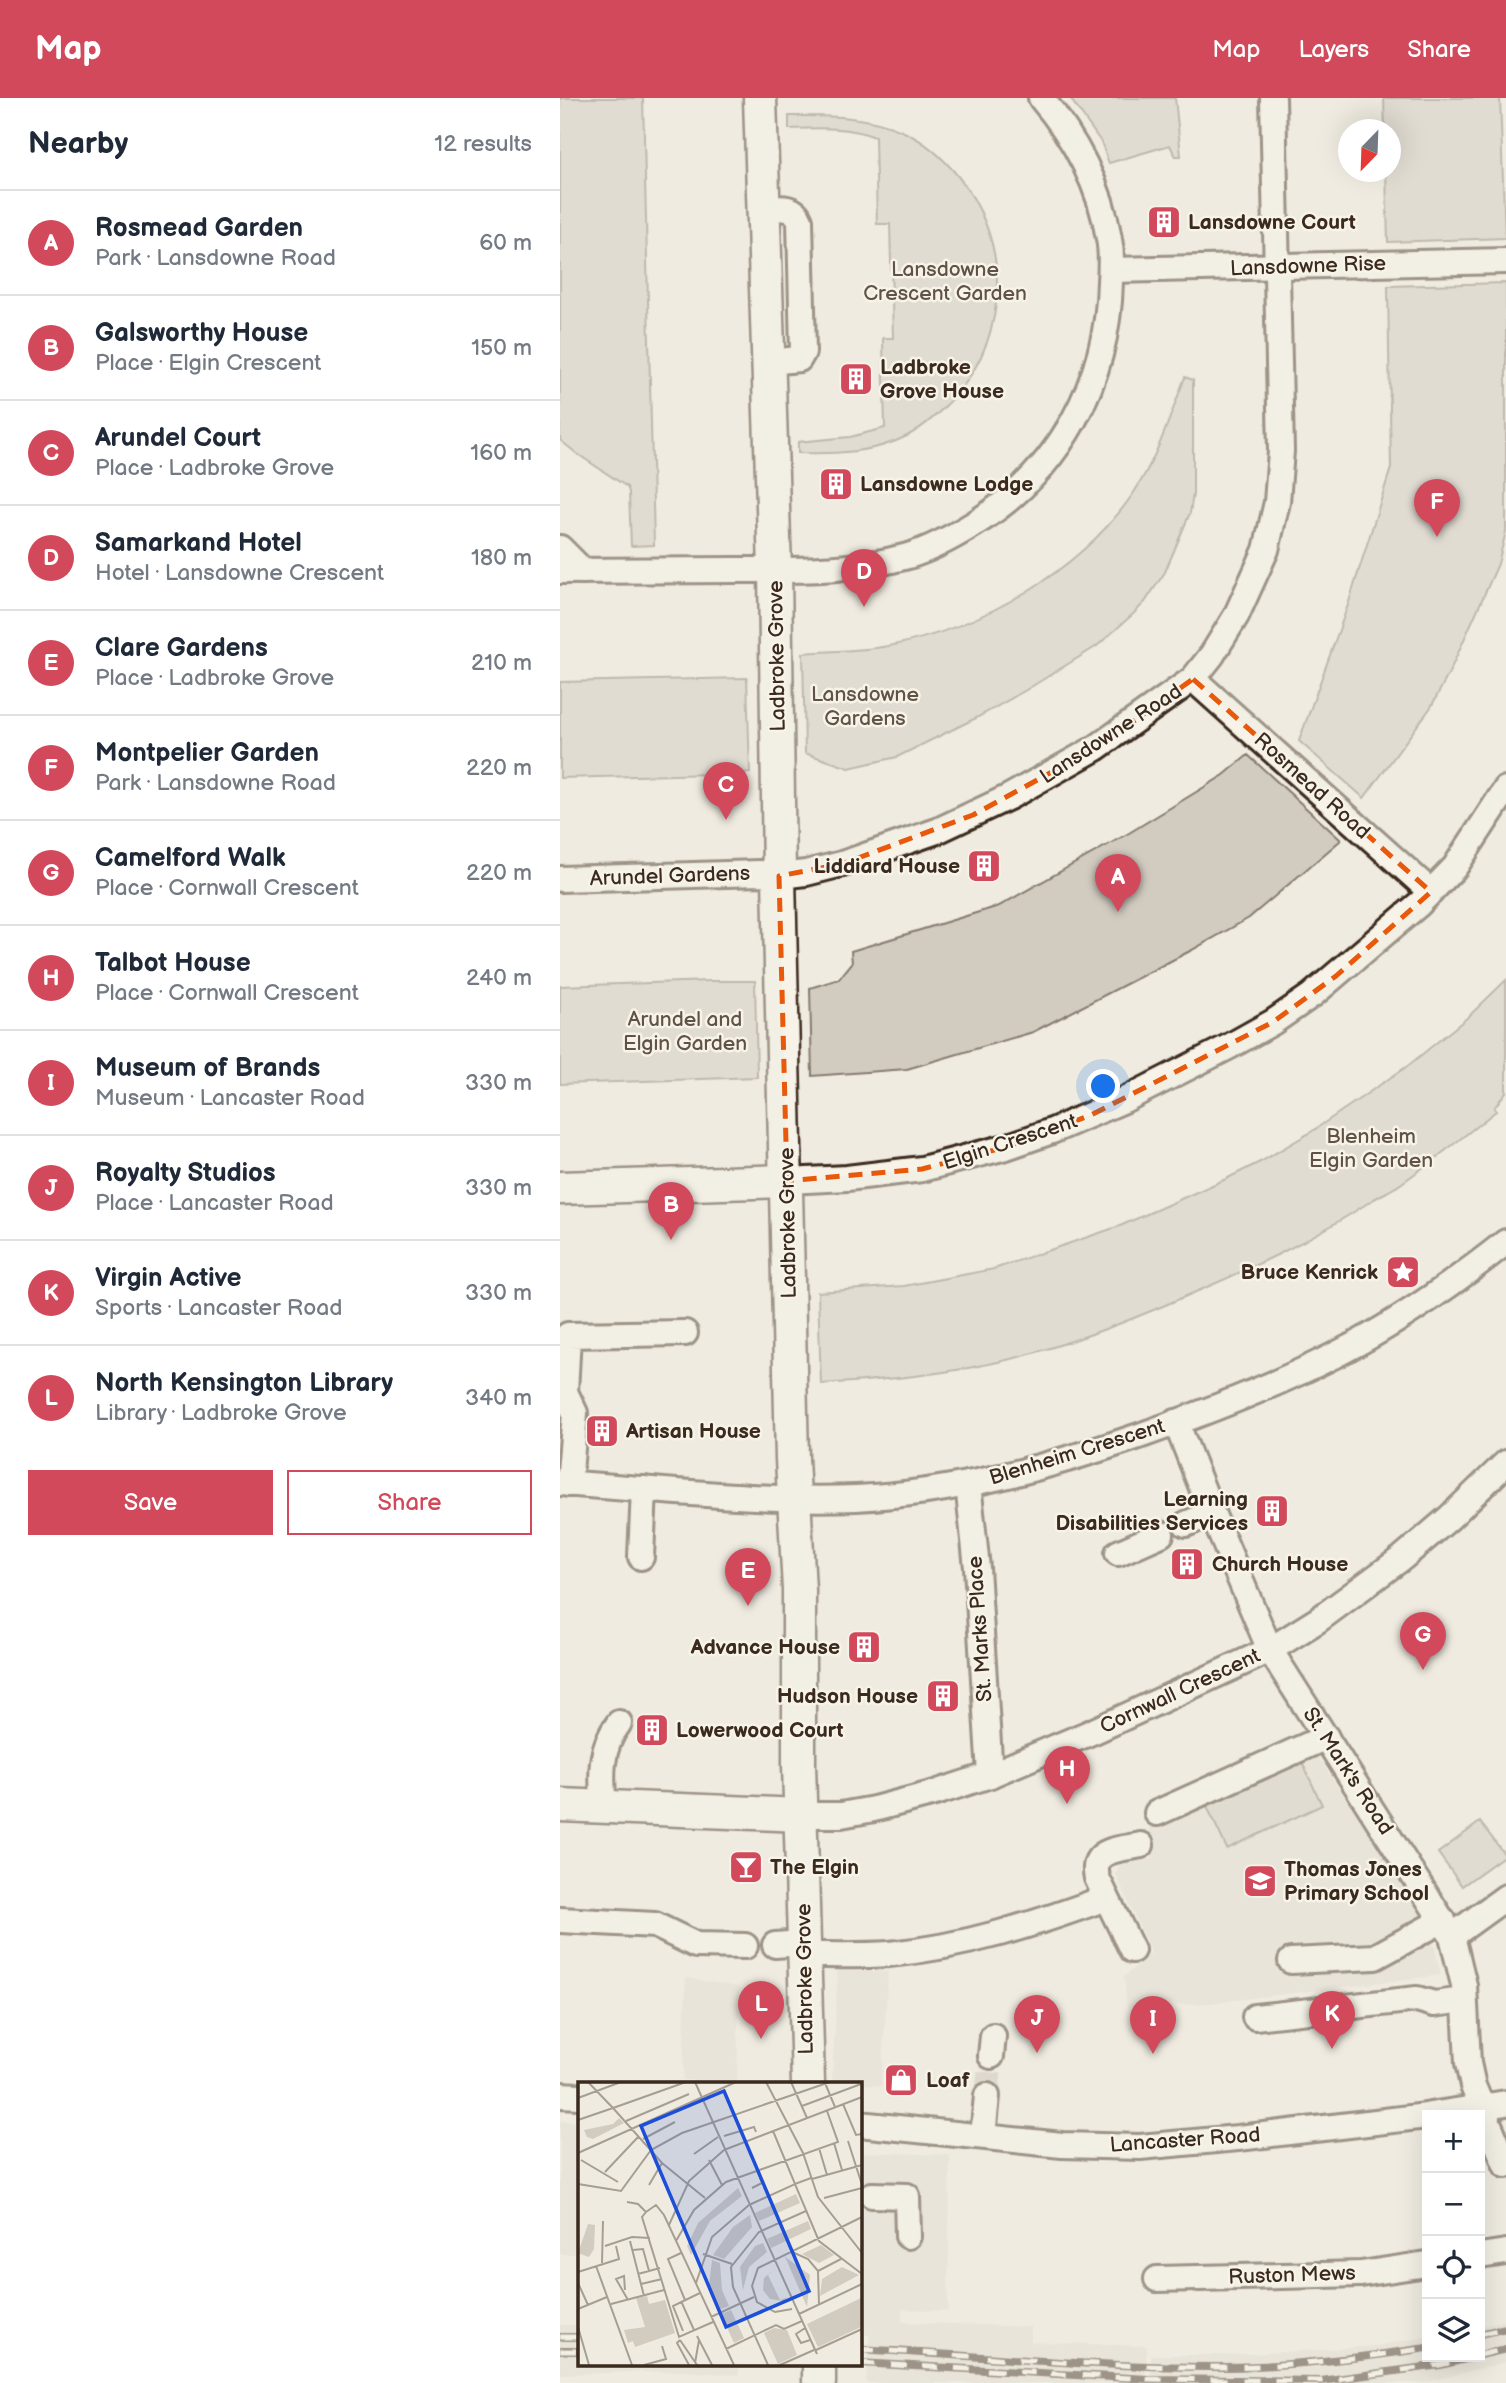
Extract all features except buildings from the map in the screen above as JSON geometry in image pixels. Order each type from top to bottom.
[{"type":"main road","name":"Ladbroke Grove","points":[[760,98],[770,362],[779,876],[794,1497],[799,1590],[801,1815],[794,1948],[808,2082]]},
{"type":"main road","name":"Elgin Crescent","points":[[560,1188],[787,1181]]},
{"type":"main road","points":[[560,1805],[801,1815]]},
{"type":"street","points":[[560,548],[571,571],[856,567],[911,556],[939,545],[1005,503],[1021,489],[1055,452],[1089,388],[1107,324],[1111,270],[1110,242],[1095,186],[1082,157],[1041,98]]},
{"type":"street","name":"Lansdowne Road","points":[[779,876],[798,875],[842,864],[937,831],[973,815],[1049,776],[1131,726],[1194,679],[1212,655],[1236,616],[1266,550],[1277,502],[1281,451],[1273,98]]},
{"type":"street","name":"Lansdowne Rise","points":[[1111,270],[1506,261]]},
{"type":"street","name":"Rosmead Road","points":[[1194,679],[1432,892]]},
{"type":"street","name":"Elgin Crescent","points":[[787,1181],[873,1175],[933,1166],[1006,1147],[1091,1115],[1170,1078],[1273,1022],[1336,976],[1432,892],[1455,867],[1506,789]]},
{"type":"street","name":"Arundel Gardens","points":[[560,878],[760,873],[779,876]]},
{"type":"street","name":"Blenheim Crescent","points":[[565,1484],[857,1498],[911,1493],[1026,1472],[1176,1422],[1261,1388],[1349,1348],[1447,1287],[1506,1242]]},
{"type":"street","points":[[565,1484],[575,1413],[562,1384],[564,1335],[685,1333]]},
{"type":"street","name":"St. Mark's Road","points":[[1176,1422],[1270,1650],[1448,1928],[1464,1985],[1468,2063],[1481,2108],[1506,2165]]},
{"type":"street","name":"Cornwall Crescent","points":[[801,1815],[841,1815],[874,1809],[935,1793],[990,1774],[1094,1731],[1270,1650],[1318,1620],[1402,1558],[1449,1518],[1506,1463]]},
{"type":"street","name":"St. Marks Place","points":[[968,1484],[977,1568],[990,1774]]},
{"type":"street","points":[[641,1557],[644,1489]]},
{"type":"street","points":[[1186,1524],[1212,1513]]},
{"type":"street","points":[[1118,1553],[1161,1534]]},
{"type":"street","points":[[604,1807],[601,1770],[610,1735],[619,1723]]},
{"type":"street","points":[[1157,1812],[1326,1737]]},
{"type":"street","points":[[1132,1950],[1094,1867],[1099,1857],[1106,1853],[1141,1845]]},
{"type":"street","points":[[1291,1961],[1375,1957],[1448,1928],[1506,1897]]},
{"type":"street","points":[[794,1948],[887,1954],[956,1944],[999,1934],[1106,1898]]},
{"type":"street","points":[[560,1920],[655,1925],[696,1945],[745,1946]]},
{"type":"street","points":[[1255,2017],[1417,1999],[1434,2004],[1464,2000]]},
{"type":"street","points":[[560,2095],[578,2096]]},
{"type":"street","points":[[983,2137],[987,2096]]},
{"type":"street","name":"Lancaster Road","points":[[1466,2110],[1506,2103]]},
{"type":"street","name":"Lancaster Road","points":[[861,2124],[1062,2145],[1140,2147],[1422,2116]]},
{"type":"street","points":[[872,2196],[907,2196],[908,2236]]},
{"type":"street","points":[[1485,2255],[1506,2252]]},
{"type":"street","name":"Ruston Mews","points":[[1157,2279],[1361,2274],[1422,2265]]},
{"type":"highlighted area","points":[[1193,679],[1431,892],[1336,976],[1273,1022],[1091,1115],[1006,1147],[922,1169],[787,1181],[779,876],[842,864],[973,815],[1096,748]]},
{"type":"shaded area","name":"Thomas Jones Primary School","points":[[1312,1748],[1429,1923],[1441,1975],[1211,2003],[1127,2007],[1124,1977],[1151,1953],[1116,1874],[1121,1864],[1153,1859],[1149,1826]]},
{"type":"shaded area","points":[[838,1971],[888,1972],[881,2086],[832,2081]]},
{"type":"shaded area","points":[[686,1978],[739,1987],[737,2082],[683,2080]]},
{"type":"shaded area","points":[[560,2121],[578,2122],[578,2254],[560,2254]]},
{"type":"shaded area","points":[[861,2152],[950,2155],[948,2311],[902,2309],[902,2322],[1031,2327],[1031,2342],[1147,2346],[1145,2383],[866,2383],[870,2335],[861,2334]]},
{"type":"shaded area","points":[[1506,2320],[1506,2362],[1423,2383],[1151,2383],[1151,2355],[1302,2351],[1375,2346],[1422,2338],[1422,2362],[1485,2362],[1485,2325]]},
{"type":"shaded area","points":[[560,2325],[578,2325],[578,2366],[739,2366],[739,2375],[686,2371],[560,2374]]},
{"type":"green space","points":[[560,98],[643,98],[654,545],[631,546],[627,487],[560,440]]},
{"type":"green space","points":[[1070,98],[1175,98],[1181,156],[1175,156],[1170,145],[1109,163],[1101,142]]},
{"type":"green space","points":[[1384,98],[1500,98],[1505,238],[1388,242],[1386,182],[1401,182],[1401,119],[1385,119]]},
{"type":"green space","name":"Lansdowne Crescent Garden","points":[[789,116],[862,119],[890,126],[919,140],[933,150],[957,175],[974,200],[987,227],[997,285],[987,343],[974,370],[956,395],[927,422],[907,436],[881,446],[840,453],[798,453],[798,442],[850,437],[885,428],[883,338],[893,338],[890,224],[877,224],[875,137],[844,129],[789,129]]},
{"type":"green space","points":[[1506,283],[1506,531],[1498,564],[1431,707],[1364,798],[1299,741],[1348,605],[1391,468],[1388,286]]},
{"type":"green space","name":"Lansdowne Gardens","points":[[1185,377],[1193,380],[1193,494],[1190,513],[1165,572],[1145,602],[1132,615],[1097,646],[1026,690],[897,757],[849,768],[805,753],[803,653],[878,648],[924,638],[992,611],[1056,572],[1111,522],[1133,494],[1156,452]]},
{"type":"green space","points":[[747,678],[750,773],[560,778],[560,682]]},
{"type":"green space","points":[[1248,755],[1341,840],[1249,918],[1033,1032],[907,1069],[812,1076],[810,988],[839,979],[852,963],[851,951],[999,906],[1129,833],[1224,775]]},
{"type":"green space","name":"Blenheim Elgin Garden","points":[[1506,980],[1506,1092],[1494,1108],[1496,1111],[1399,1185],[1325,1229],[1280,1254],[1209,1286],[1122,1323],[1058,1346],[991,1364],[943,1372],[821,1384],[818,1292],[904,1286],[994,1269],[1120,1226],[1226,1179],[1311,1132],[1409,1065],[1468,1017]]},
{"type":"green space","name":"Arundel and Elgin Garden","points":[[755,981],[757,1077],[560,1084],[560,986]]},
{"type":"green space","points":[[1300,1758],[1322,1805],[1227,1849],[1205,1802]]},
{"type":"green space","points":[[1480,1822],[1505,1855],[1462,1886],[1438,1853]]},
{"type":"tunnel","points":[[987,2096],[991,2056]]},
{"type":"railway","points":[[1485,2333],[1506,2328]]},
{"type":"railway","points":[[560,2337],[578,2337]]},
{"type":"railway","points":[[861,2349],[1088,2364],[1226,2367],[1327,2361],[1422,2349]]},
{"type":"railway","points":[[1485,2354],[1506,2349]]},
{"type":"railway","points":[[560,2351],[578,2351]]},
{"type":"railway","points":[[861,2363],[1148,2379],[1321,2381],[1453,2362]]},
{"type":"place","name":"Lansdowne Court","points":[[1164,222]]},
{"type":"place","name":"Ladbroke Grove House","points":[[856,379]]},
{"type":"place","name":"Lansdowne Lodge","points":[[836,484]]},
{"type":"place","name":"Montpelier Garden","points":[[1437,537]]},
{"type":"place","name":"Samarkand Hotel","points":[[864,607]]},
{"type":"place","name":"Arundel Court","points":[[726,820]]},
{"type":"place","name":"Liddiard House","points":[[984,866]]},
{"type":"place","name":"Rosmead Garden","points":[[1118,912]]},
{"type":"place","name":"Galsworthy House","points":[[671,1240]]},
{"type":"place","name":"Bruce Kenrick","points":[[1403,1272]]},
{"type":"place","name":"Artisan House","points":[[602,1431]]},
{"type":"place","name":"Learning Disabilities Services","points":[[1272,1511]]},
{"type":"place","name":"Church House","points":[[1187,1564]]},
{"type":"place","name":"Clare Gardens","points":[[748,1606]]},
{"type":"place","name":"Advance House","points":[[864,1647]]},
{"type":"place","name":"Camelford Walk","points":[[1423,1670]]},
{"type":"place","name":"Hudson House","points":[[943,1696]]},
{"type":"place","name":"Lowerwood Court","points":[[652,1730]]},
{"type":"place","name":"Talbot House","points":[[1067,1804]]},
{"type":"place","name":"The Elgin","points":[[746,1867]]},
{"type":"place","name":"Thomas Jones Primary School","points":[[1260,1881]]},
{"type":"place","name":"North Kensington Library","points":[[761,2039]]},
{"type":"place","name":"Virgin Active","points":[[1332,2049]]},
{"type":"place","name":"Royalty Studios","points":[[1037,2053]]},
{"type":"place","name":"Museum of Brands","points":[[1153,2054]]},
{"type":"place","name":"Loaf","points":[[901,2080]]}]
